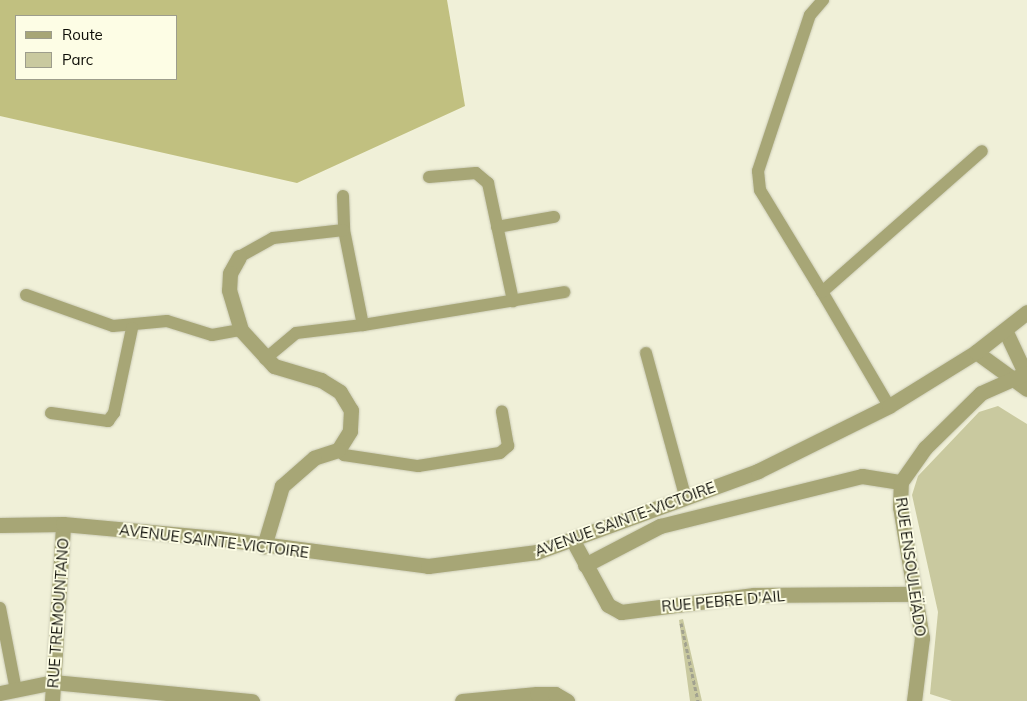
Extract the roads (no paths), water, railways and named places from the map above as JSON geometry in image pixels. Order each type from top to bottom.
[{"type":"street","points":[[239,257],[230,273],[230,290],[241,330],[265,360],[340,392],[351,410],[350,431],[338,450],[314,458],[282,486],[264,546]]},
{"type":"street","name":"AVENUE SAINTE-VICTOIRE","points":[[0,526],[64,524],[428,566],[537,552],[686,499],[758,471],[889,406],[976,352],[1027,312]]},
{"type":"street","points":[[1006,330],[1024,380]]},
{"type":"street","points":[[976,352],[1024,380]]},
{"type":"street","name":"RUE ENSOULEÏADO","points":[[914,701],[922,638],[900,507],[901,482],[925,448],[981,393],[1024,380]]},
{"type":"street","points":[[585,566],[660,526],[862,476],[901,482]]},
{"type":"street","name":"RUE TREMOUNTANO","points":[[52,701],[64,524]]},
{"type":"street","name":"RUE PEBRE D'AIL","points":[[572,539],[608,606],[621,612],[754,595],[915,594]]},
{"type":"street","points":[[0,693],[53,682],[252,701]]},
{"type":"street","points":[[462,701],[537,694],[555,694],[567,701]]},
{"type":"lane","points":[[823,0],[810,15],[758,171],[760,190],[889,406]]},
{"type":"lane","points":[[822,292],[982,151]]},
{"type":"lane","points":[[429,177],[483,176],[513,301]]},
{"type":"lane","points":[[343,196],[344,230],[363,325]]},
{"type":"lane","points":[[497,228],[554,217]]},
{"type":"lane","points":[[239,257],[273,238],[344,230]]},
{"type":"lane","points":[[265,360],[296,333],[363,325],[564,292]]},
{"type":"lane","points":[[26,295],[113,326],[132,328],[167,320],[212,335],[241,330]]},
{"type":"lane","points":[[51,414],[108,420],[114,413],[132,328]]},
{"type":"lane","points":[[646,353],[686,499]]},
{"type":"lane","points":[[338,450],[344,455],[418,466],[500,453],[508,446],[502,412]]},
{"type":"lane","points":[[0,608],[16,690]]}]
